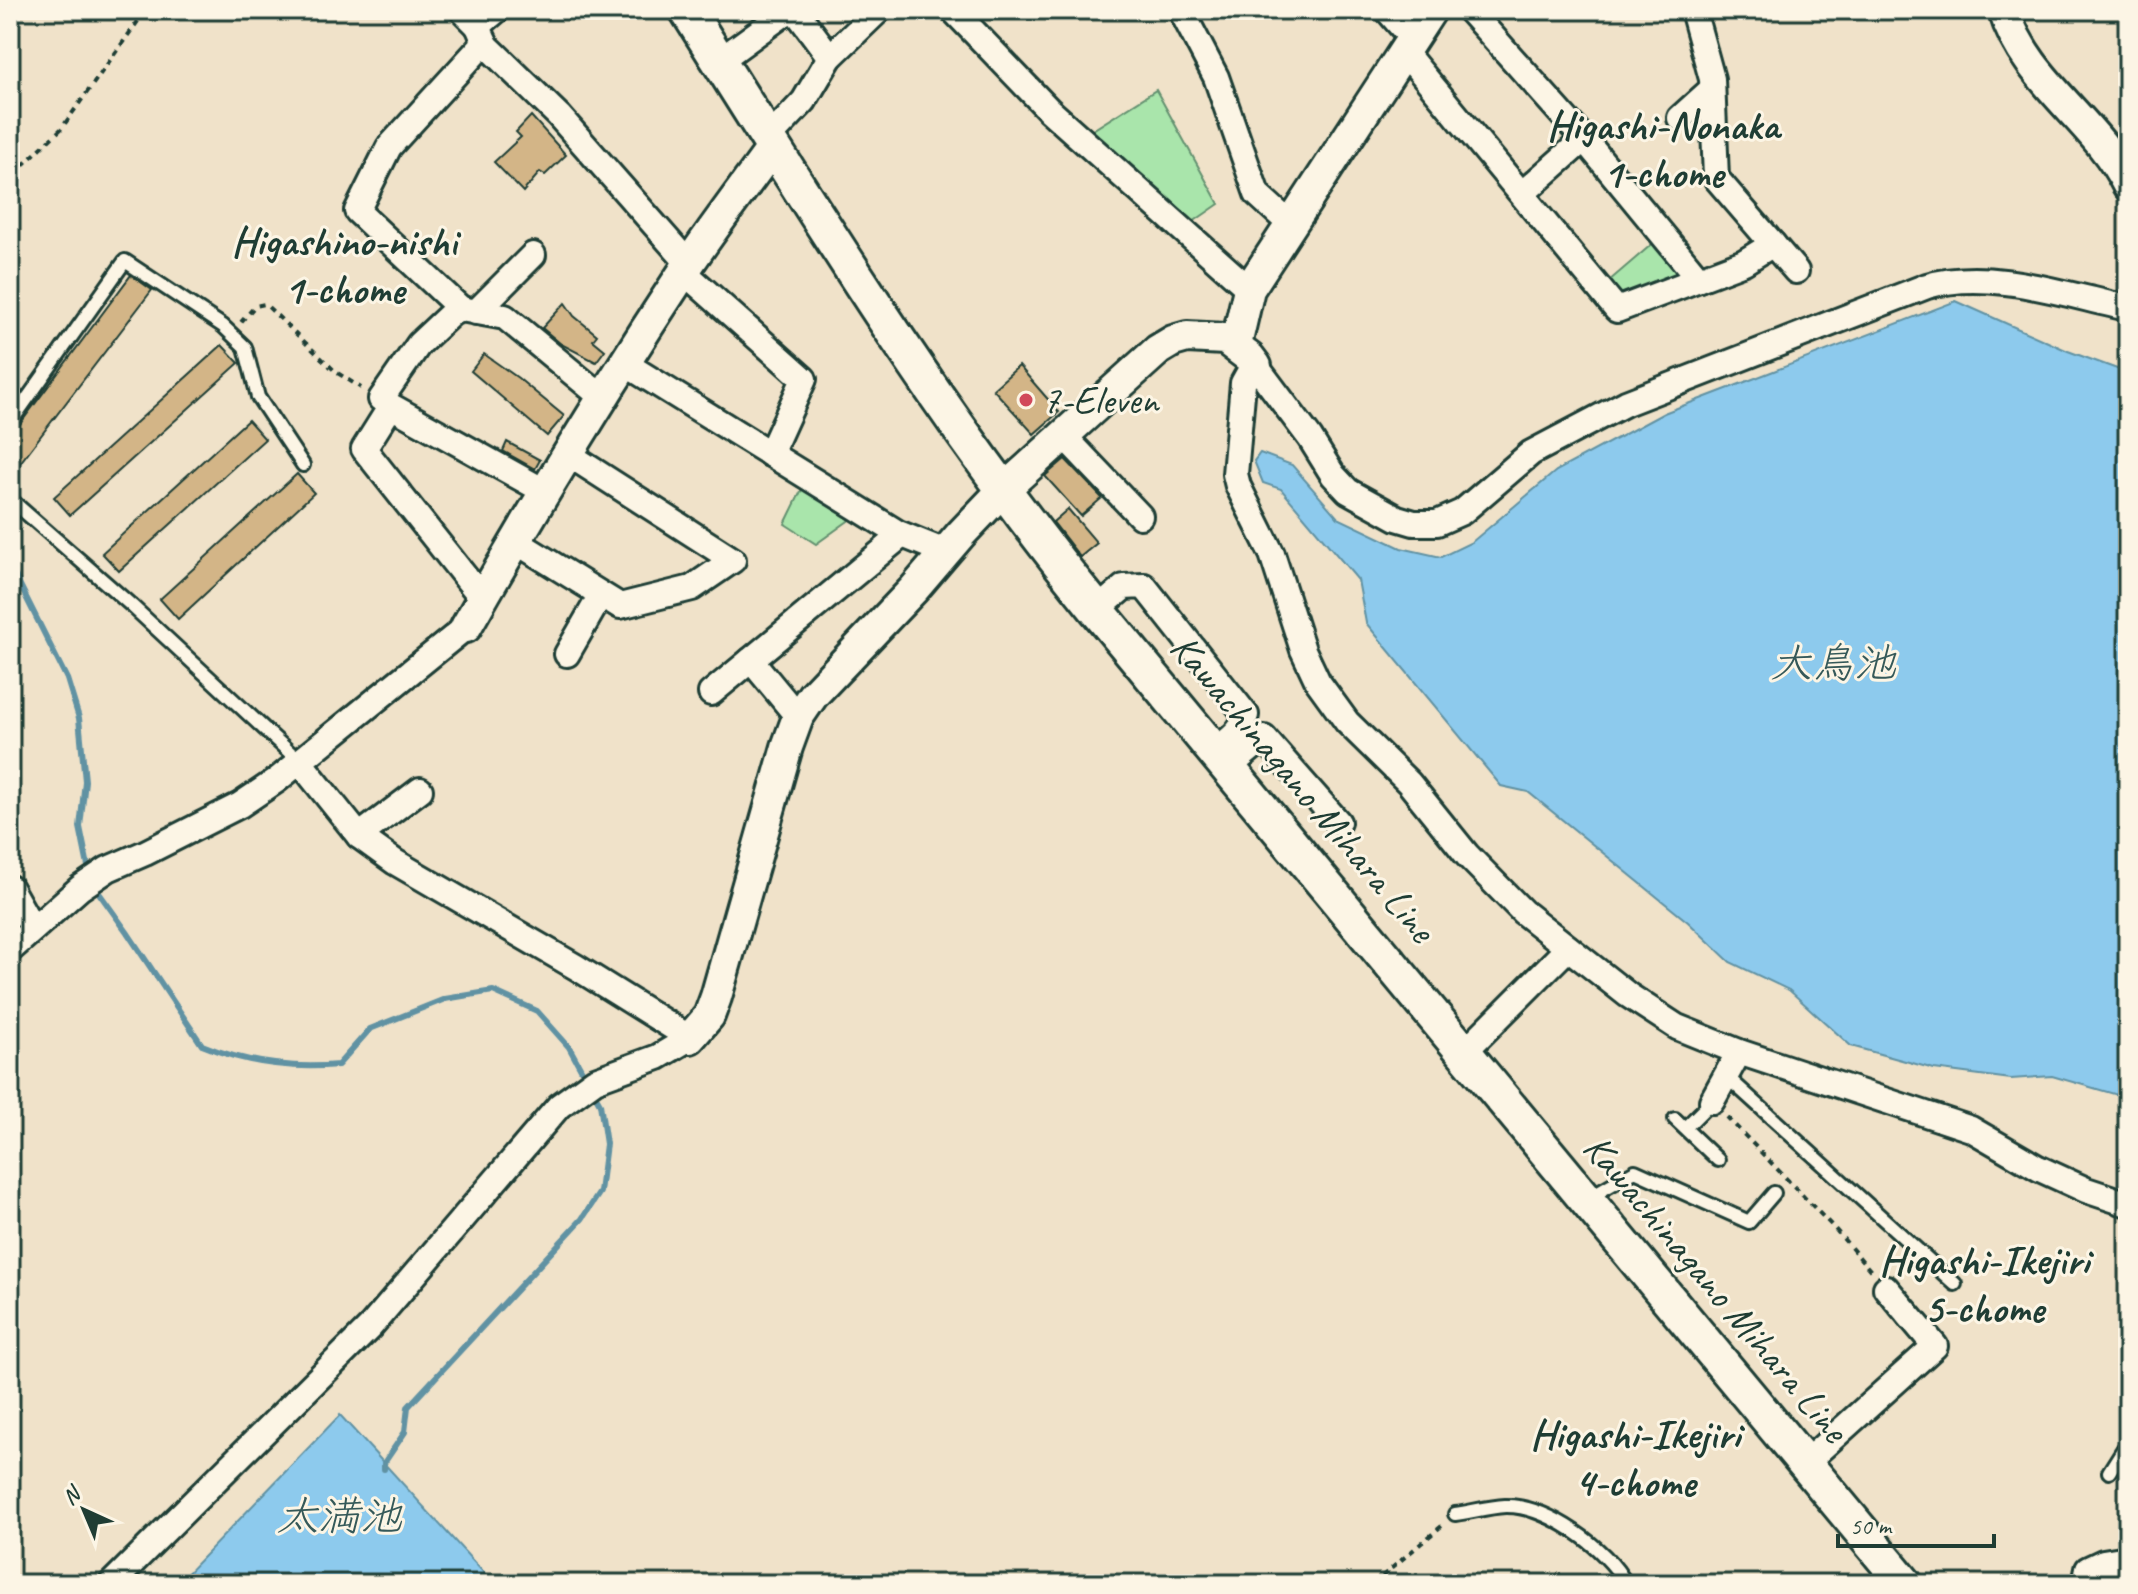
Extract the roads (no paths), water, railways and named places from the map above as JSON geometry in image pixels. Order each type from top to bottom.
[{"type":"main road","name":"Kawachinagano Mihara Line","points":[[699,14],[719,61],[771,143],[911,362],[1002,491],[1097,610],[1905,1584]]},
{"type":"street","points":[[468,310],[357,211],[389,147],[475,26],[497,10]]},
{"type":"street","points":[[719,61],[789,10]]},
{"type":"street","points":[[795,10],[830,57]]},
{"type":"street","points":[[10,950],[80,888],[108,869],[240,805],[466,627],[544,491],[687,268],[771,143],[804,101],[830,57],[879,10]]},
{"type":"street","points":[[953,10],[1049,110],[1249,289]]},
{"type":"street","points":[[1181,10],[1216,77],[1257,194],[1290,224]]},
{"type":"street","points":[[1387,10],[1409,47],[1617,310],[1744,262],[1773,244]]},
{"type":"street","points":[[1431,10],[1249,289],[1235,474],[1272,554],[1303,650],[1318,682],[1347,722],[1409,783],[1467,855],[1523,912],[1628,995],[1677,1027],[1739,1052],[1957,1123],[2073,1184],[2128,1204]]},
{"type":"street","points":[[1469,10],[1584,139],[1699,279]]},
{"type":"street","points":[[1693,10],[1712,79],[1716,178],[1796,271]]},
{"type":"street","points":[[2004,10],[2025,56],[2107,151],[2128,185]]},
{"type":"street","points":[[475,26],[559,116],[687,268],[804,379],[770,454]]},
{"type":"street","points":[[1680,118],[1711,90]]},
{"type":"street","points":[[1523,193],[1584,139]]},
{"type":"street","points":[[468,310],[533,255]]},
{"type":"street","points":[[111,1584],[370,1327],[559,1106],[595,1080],[658,1057],[690,1038],[709,1016],[798,717],[832,672],[914,589],[1002,491],[1130,372],[1173,341],[1187,337],[1225,339],[1246,356],[1310,438],[1339,482],[1359,498],[1397,518],[1427,524],[1450,519],[1531,453],[1626,403],[1927,286],[1947,281],[1985,281],[2128,308]]},
{"type":"street","points":[[381,399],[419,344],[452,313],[468,310],[505,317],[603,398]]},
{"type":"street","points":[[624,363],[902,535],[945,552]]},
{"type":"street","points":[[482,598],[364,449],[391,406],[544,491]]},
{"type":"street","points":[[1064,436],[1140,516]]},
{"type":"street","points":[[515,541],[620,606],[692,588],[733,560],[568,454]]},
{"type":"street","points":[[711,693],[902,535]]},
{"type":"street","points":[[1097,610],[1124,587],[1144,586],[1246,715],[1244,724],[1222,759]]},
{"type":"street","points":[[567,654],[601,595]]},
{"type":"street","points":[[751,660],[798,717]]},
{"type":"street","points":[[1222,759],[1264,738],[1338,822]]},
{"type":"street","points":[[299,761],[359,836],[419,877],[576,967],[690,1038]]},
{"type":"street","points":[[359,836],[420,790]]},
{"type":"street","points":[[10,888],[33,929]]},
{"type":"street","points":[[1464,1052],[1568,948]]},
{"type":"street","points":[[1712,1101],[1739,1052]]},
{"type":"street","points":[[1805,1463],[1935,1346],[1886,1288]]},
{"type":"street","points":[[2085,1584],[2088,1569],[2103,1562],[2128,1558]]},
{"type":"lane","points":[[10,423],[125,261],[230,333],[245,347],[258,397],[303,465]]},
{"type":"lane","points":[[10,499],[132,606],[299,761]]},
{"type":"lane","points":[[1726,1076],[1955,1284]]},
{"type":"lane","points":[[1712,1101],[1680,1123],[1718,1160]]},
{"type":"lane","points":[[1586,1199],[1635,1171],[1749,1222],[1774,1193]]},
{"type":"lane","points":[[2109,1472],[2128,1442]]},
{"type":"lane","points":[[1455,1514],[1507,1506],[1570,1527],[1598,1549],[1626,1584]]},
{"type":"water","name":"大鳥池","points":[[1956,301],[2068,351],[2128,373],[2128,1098],[2052,1076],[2011,1079],[1934,1069],[1851,1046],[1789,990],[1730,962],[1688,922],[1528,792],[1501,786],[1366,623],[1358,580],[1281,489],[1263,483],[1254,461],[1260,453],[1292,465],[1338,518],[1401,548],[1441,557],[1472,542],[1556,471],[1664,413]]},
{"type":"water","name":"太満池","points":[[340,1415],[494,1584],[177,1584]]},
{"type":"waterway","points":[[10,565],[67,679],[79,718],[85,781],[80,827],[90,876]]},
{"type":"waterway","points":[[94,886],[202,1045],[268,1063],[338,1065],[370,1029],[445,999],[493,991],[537,1011],[569,1047],[586,1078]]},
{"type":"waterway","points":[[384,1469],[384,1463],[405,1432],[408,1407],[582,1219],[600,1192],[606,1144],[600,1104],[591,1088]]},
{"type":"place","name":"7-Eleven","points":[[1026,400]]},
{"type":"district","name":"Higashi-Nonaka 1-chome","points":[[1663,149]]},
{"type":"district","name":"Higashino-nishi 1-chome","points":[[344,265]]},
{"type":"district","name":"Higashi-Ikejiri 5-chome","points":[[1984,1284]]},
{"type":"district","name":"Higashi-Ikejiri 4-chome","points":[[1635,1458]]}]
